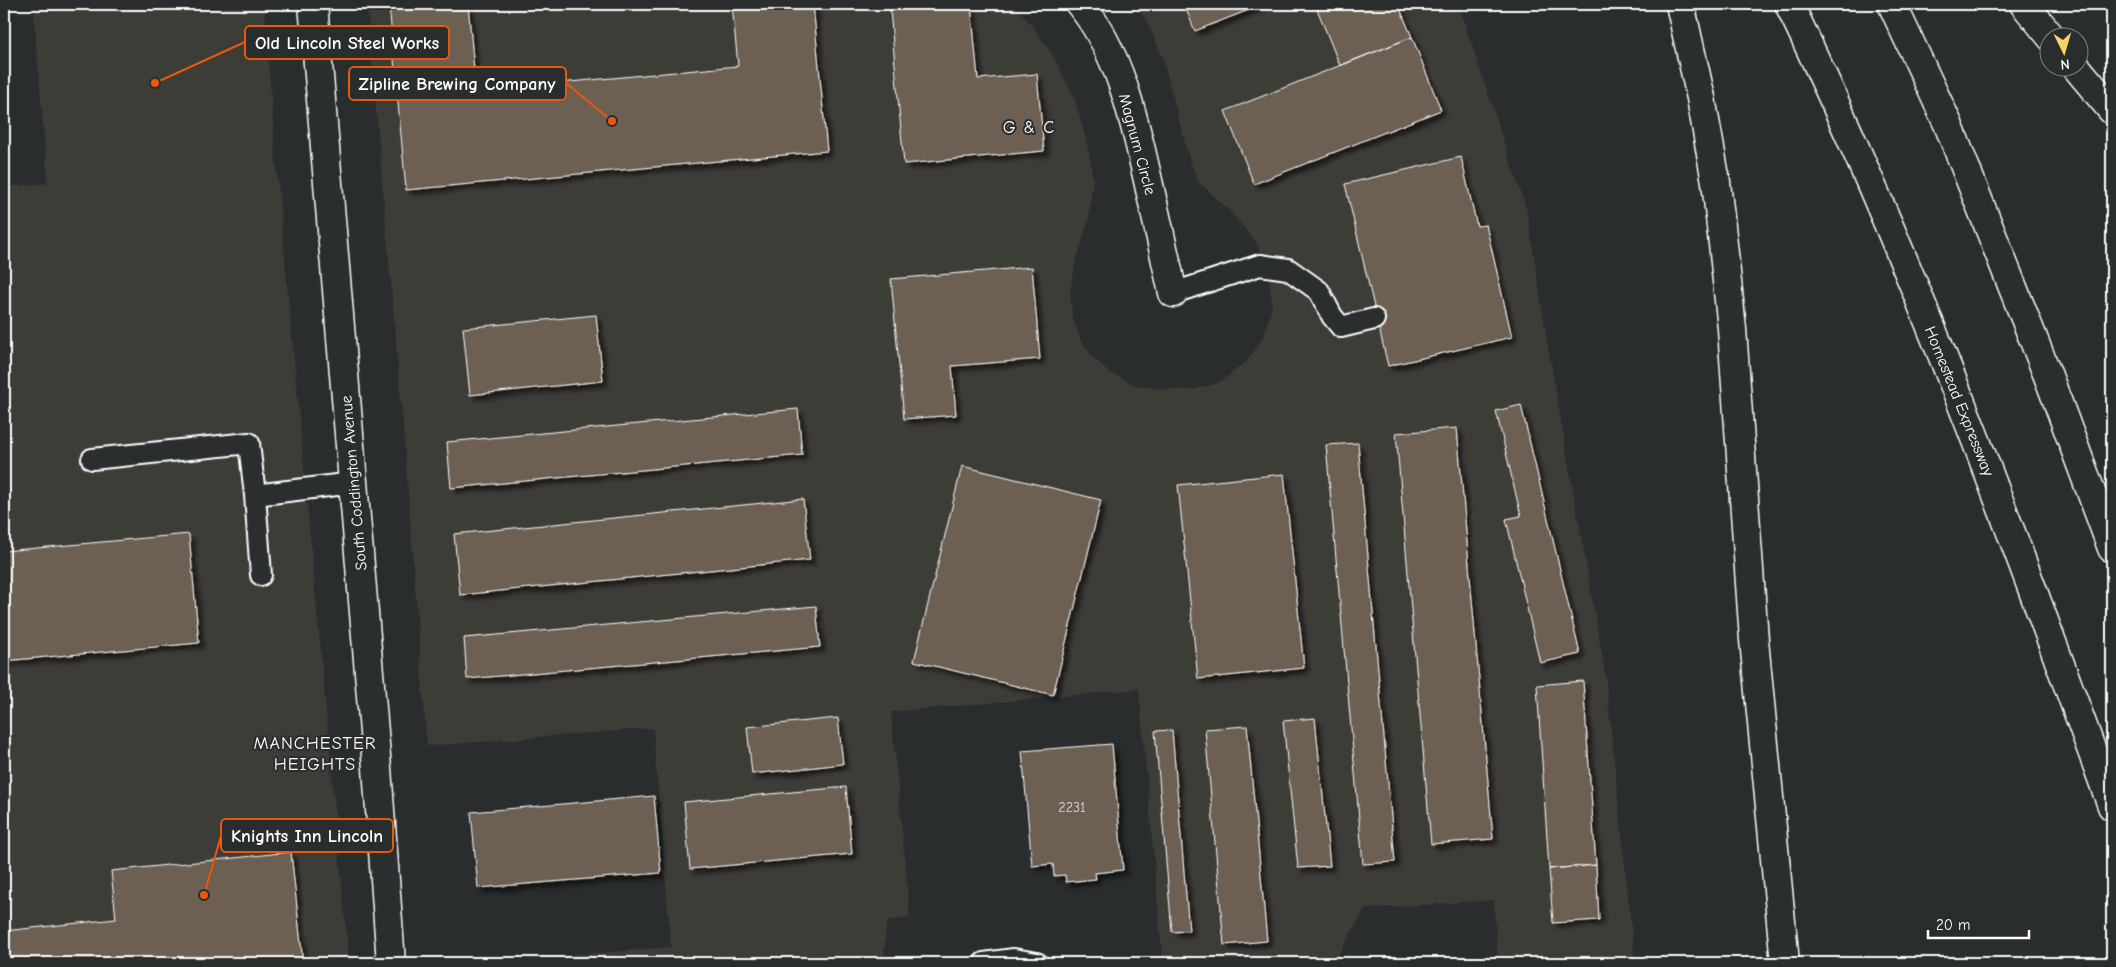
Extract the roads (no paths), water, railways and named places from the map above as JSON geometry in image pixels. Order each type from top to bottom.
[{"type":"main road","name":"South Coddington Avenue","points":[[314,4],[377,768],[391,963]]},
{"type":"main road","name":"Magnum Circle","points":[[1080,4],[1110,54],[1123,88],[1138,135],[1173,293]]},
{"type":"main road","points":[[1680,4],[1701,98],[1716,182],[1732,319],[1754,640],[1785,963]]},
{"type":"main road","name":"Homestead Expressway","points":[[1789,4],[1819,66],[1923,309],[2030,581],[2112,806]]},
{"type":"main road","points":[[1892,4],[1948,124],[2048,376],[2112,548]]},
{"type":"main road","points":[[2024,4],[2044,28]]},
{"type":"main road","points":[[2085,78],[2112,110]]},
{"type":"lane","points":[[1173,293],[1260,265],[1288,269],[1319,291],[1332,316],[1341,326],[1374,319]]},
{"type":"lane","points":[[92,460],[249,444],[261,575]]},
{"type":"lane","points":[[255,495],[353,483]]},
{"type":"lane","points":[[984,963],[1014,960],[1037,963]]},
{"type":"place","name":"Old Lincoln Steel Works","points":[[155,83]]},
{"type":"place","name":"Zipline Brewing Company","points":[[612,121]]},
{"type":"place","name":"Knights Inn Lincoln","points":[[204,895]]},
{"type":"district","name":"G & C","points":[[1029,127]]},
{"type":"district","name":"MANCHESTER HEIGHTS","points":[[315,753]]}]
